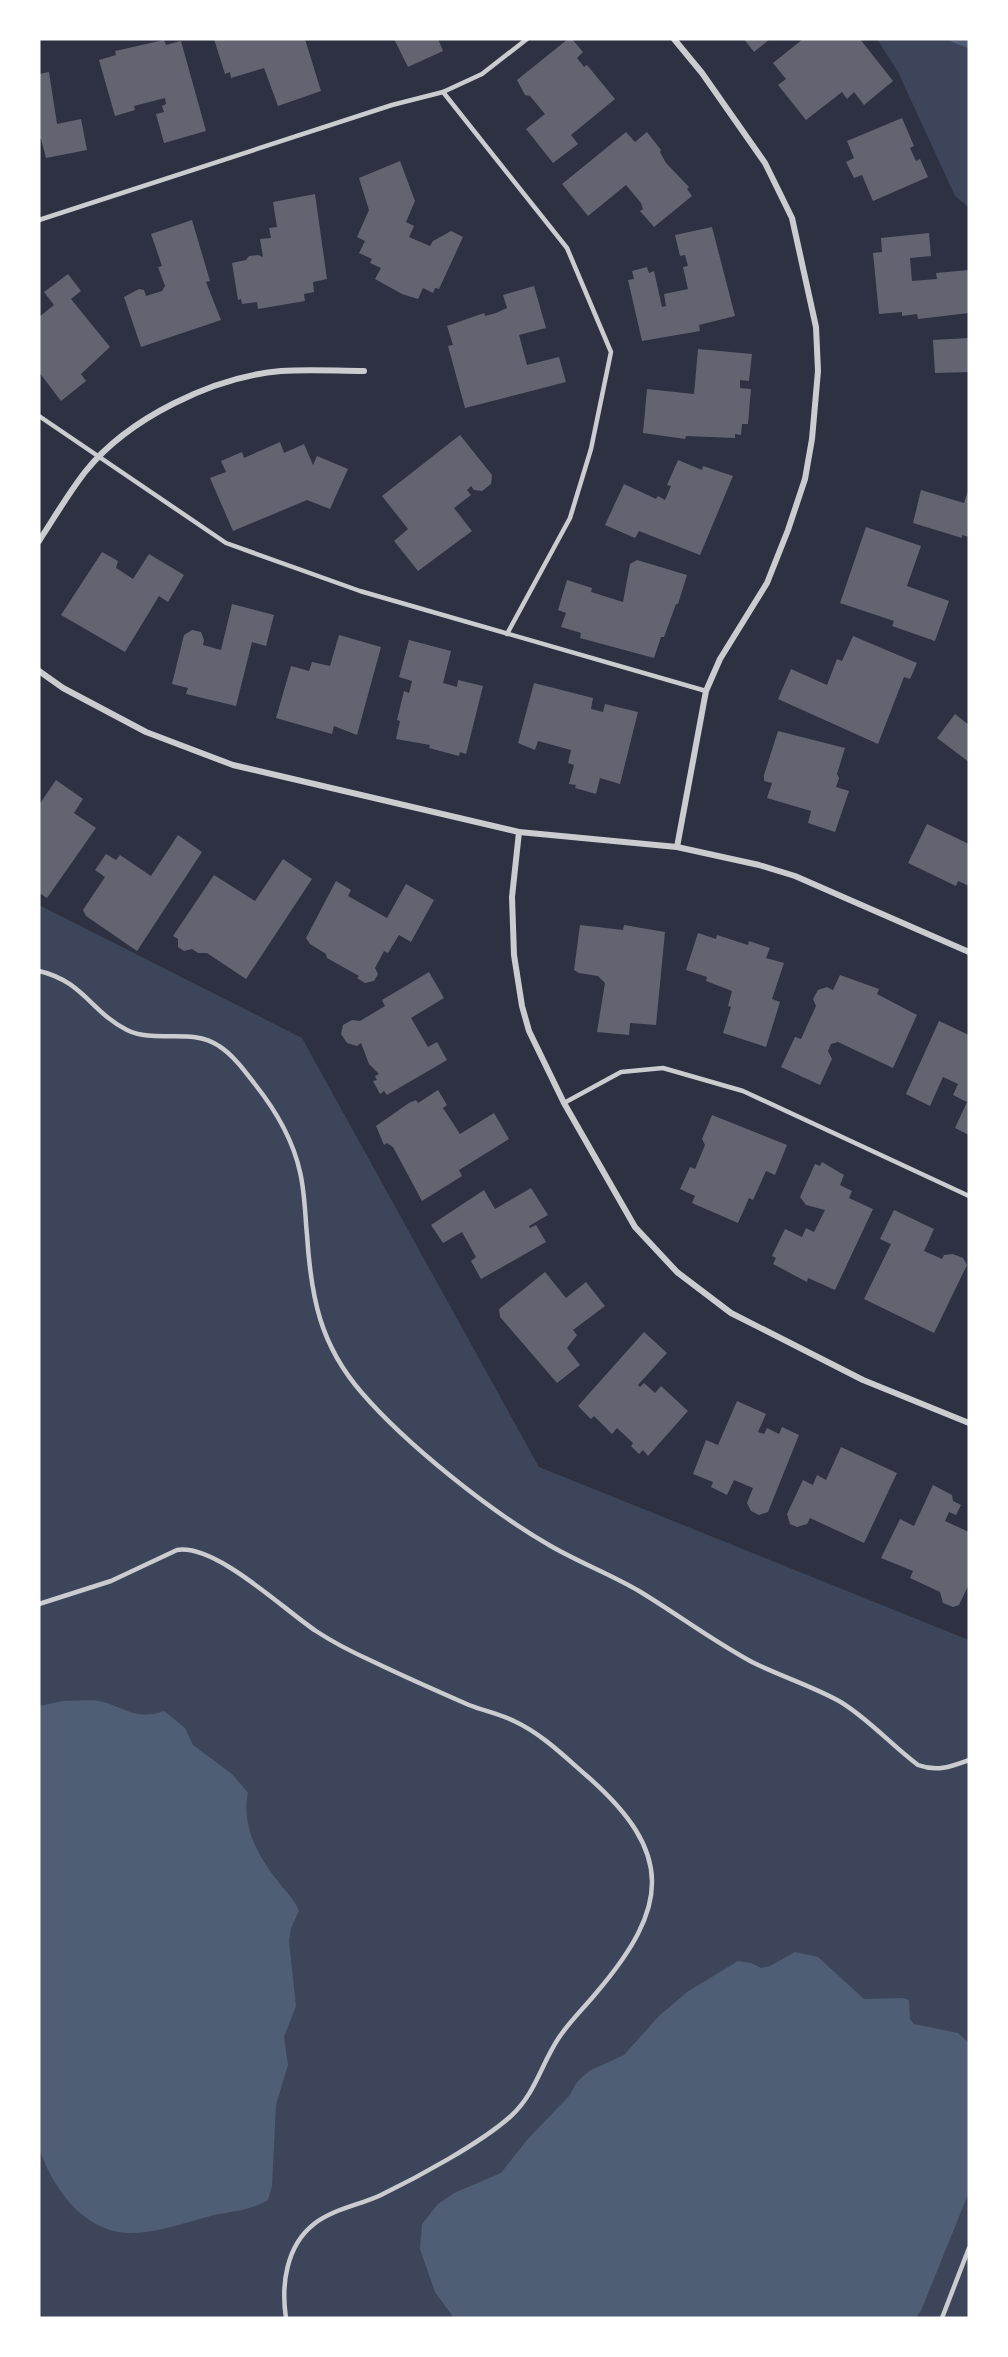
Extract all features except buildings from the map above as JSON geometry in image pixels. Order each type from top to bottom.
[{"type":"street","points":[[674,39],[734,117],[765,163],[792,218],[816,327],[818,371],[812,439],[805,479],[767,583],[720,659],[706,691],[677,847]]},
{"type":"street","points":[[39,541],[86,471],[153,414],[230,381],[280,371],[364,372]]},
{"type":"street","points":[[39,671],[63,688],[146,732],[233,765],[519,832],[677,847],[759,865],[795,876],[969,952]]},
{"type":"street","points":[[519,832],[512,897],[514,955],[522,1006],[529,1031],[564,1103],[635,1227],[677,1272],[730,1313],[863,1380],[969,1423]]},
{"type":"lane","points":[[39,220],[392,105],[443,92],[482,74],[527,39]]},
{"type":"lane","points":[[443,92],[567,248],[611,352],[591,449],[570,518],[507,634]]},
{"type":"lane","points":[[39,416],[99,459],[226,543],[360,591],[706,691]]},
{"type":"lane","points":[[39,971],[58,975],[70,983],[105,1016],[130,1031],[143,1035],[189,1035],[209,1041],[227,1052],[246,1073],[272,1107],[293,1150],[300,1172],[313,1296],[327,1343],[363,1395],[428,1455],[511,1520],[549,1545],[621,1581],[752,1661],[838,1701],[918,1765],[931,1769],[945,1768],[969,1760]]},
{"type":"lane","points":[[564,1103],[621,1072],[663,1068],[743,1090],[969,1196]]},
{"type":"lane","points":[[39,1604],[111,1581],[177,1550],[186,1548],[202,1553],[242,1576],[318,1632],[343,1647],[429,1688],[513,1720],[536,1734],[613,1801],[638,1836],[651,1864],[653,1888],[651,1902],[635,1943],[557,2041],[524,2102],[490,2132],[430,2168],[383,2194],[315,2223],[300,2239],[289,2262],[284,2288],[286,2318]]},
{"type":"lane","points":[[942,2318],[969,2248]]},
{"type":"shaded area","points":[[877,39],[969,39],[969,208],[955,196],[898,72]]},
{"type":"shaded area","points":[[39,905],[302,1038],[539,1467],[969,1640],[969,2318],[39,2318]]},
{"type":"shaded area","points":[[94,1700],[136,1713],[153,1714],[164,1711],[185,1728],[193,1745],[232,1774],[248,1793],[246,1805],[249,1828],[258,1851],[299,1911],[291,1928],[289,1941],[296,2006],[284,2037],[288,2065],[276,2105],[272,2186],[268,2200],[245,2209],[136,2233],[110,2230],[82,2215],[60,2191],[39,2148],[39,1706],[63,1701]]},
{"type":"shaded area","points":[[795,1952],[818,1957],[864,1999],[903,1998],[909,2000],[910,2019],[914,2024],[958,2033],[969,2043],[969,2192],[921,2311],[915,2318],[454,2318],[435,2292],[420,2249],[422,2224],[438,2204],[454,2193],[501,2173],[527,2140],[569,2096],[577,2082],[589,2071],[624,2055],[659,2016],[687,1992],[738,1961],[751,1963],[761,1968],[770,1966]]},
{"type":"waterway","points":[[955,39],[969,44]]}]
